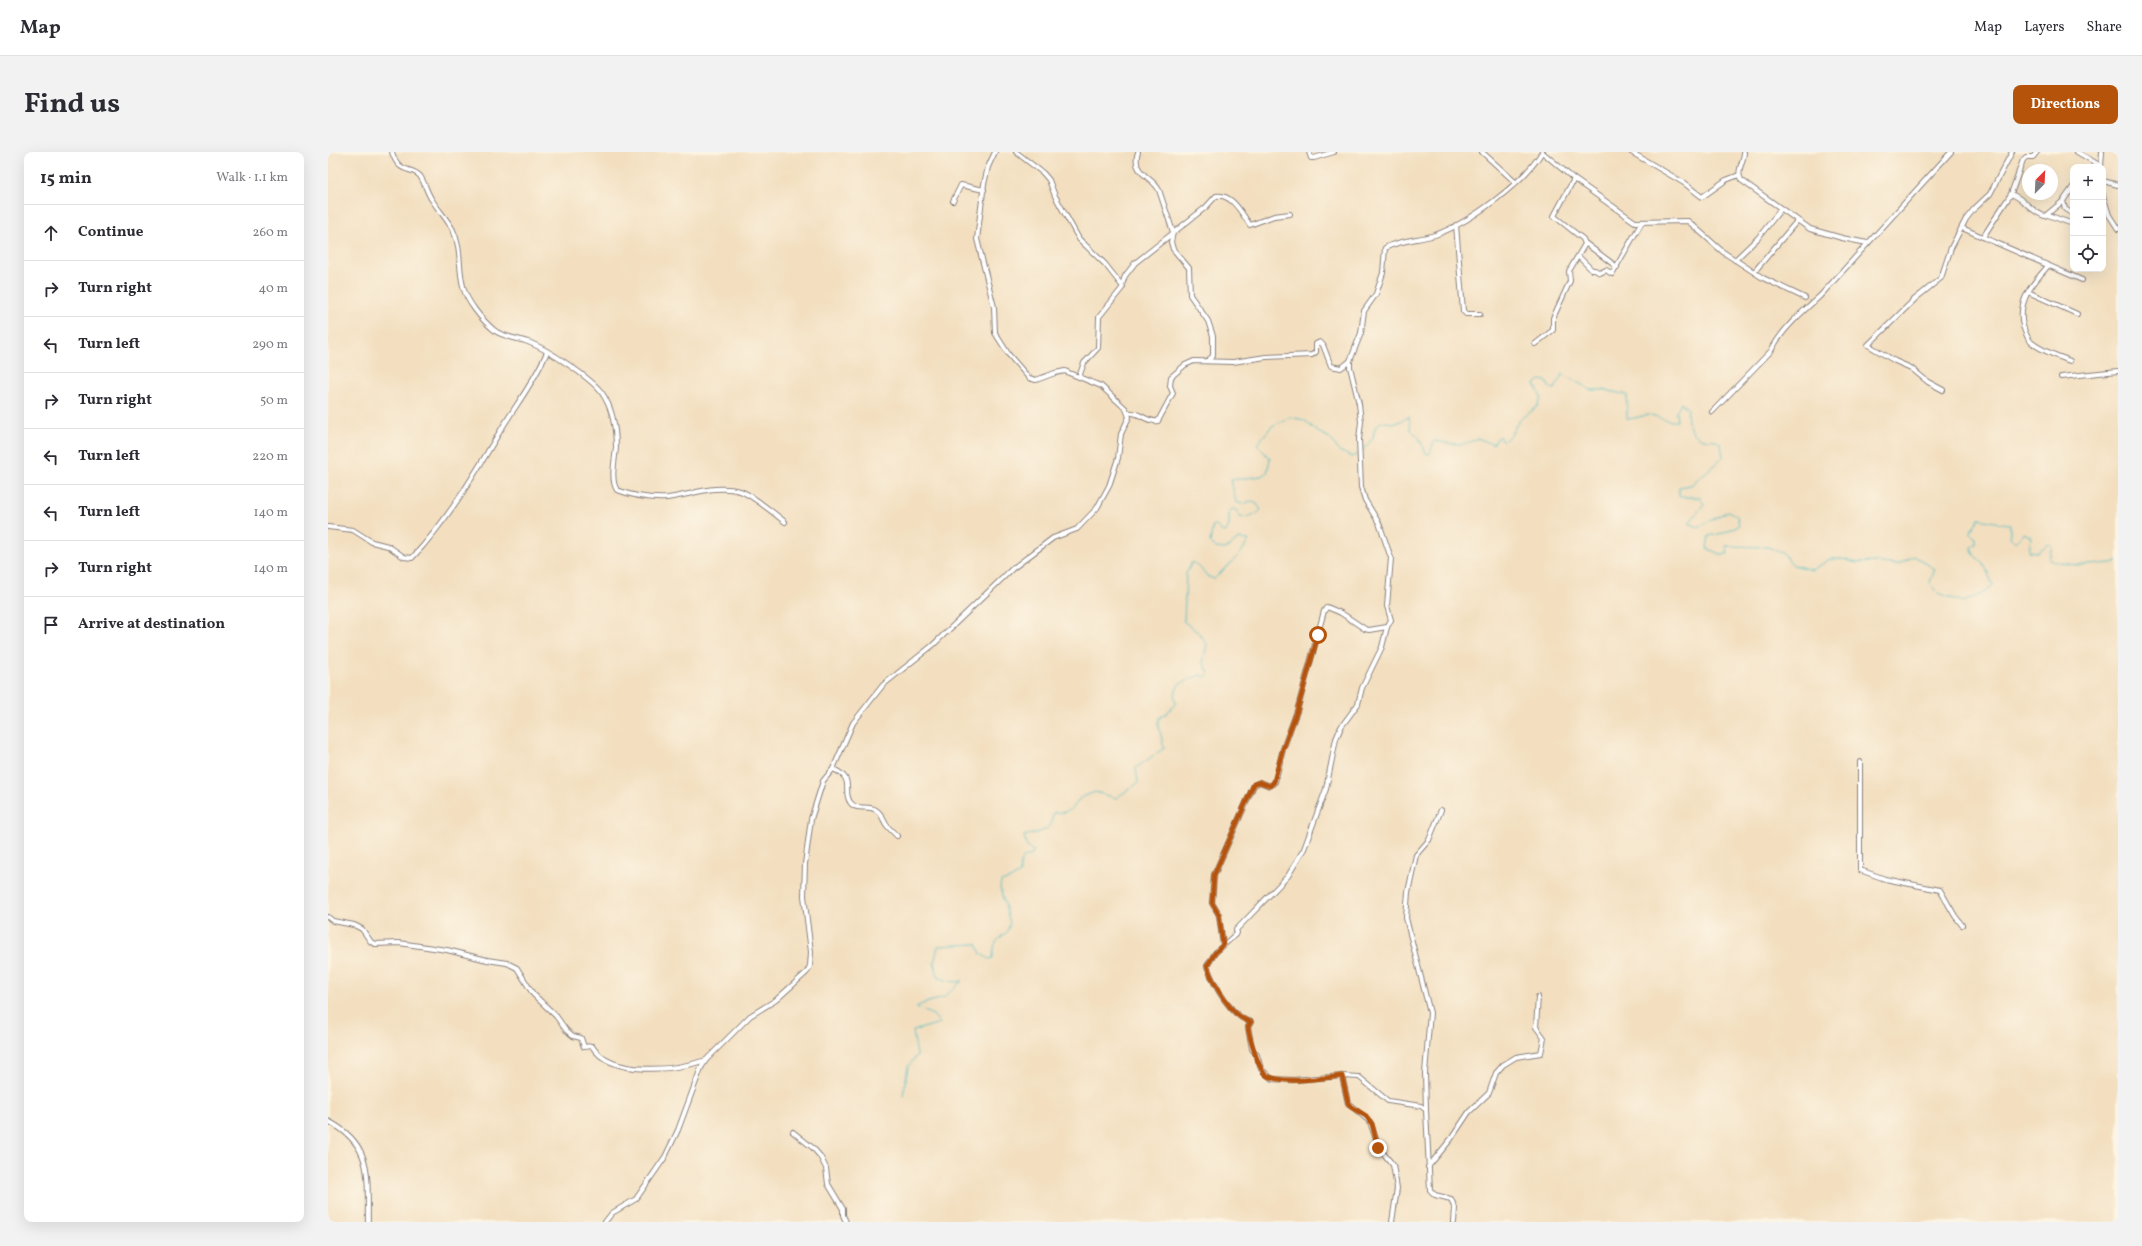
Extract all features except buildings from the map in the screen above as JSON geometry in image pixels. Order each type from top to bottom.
[{"type":"street","points":[[392,152],[396,162],[403,169],[415,173],[421,177],[432,200],[454,232],[460,250],[463,287],[468,299],[495,332],[529,342],[584,376],[598,387],[612,413],[616,446],[614,478],[617,490],[648,498],[668,498],[701,490],[733,490],[748,494],[785,522]]},
{"type":"street","points":[[995,152],[988,167],[977,239],[994,308],[996,333],[1014,361],[1026,375],[1033,380],[1065,372],[1101,386],[1128,412],[1135,413],[1153,422],[1158,421],[1173,393],[1170,386],[1172,376],[1191,362],[1233,362],[1266,357],[1312,355],[1316,352],[1316,344],[1320,342],[1323,344],[1327,360],[1331,366],[1341,368],[1350,361]]},
{"type":"street","points":[[1016,152],[1049,180],[1055,196],[1079,239],[1105,264],[1122,285]]},
{"type":"street","points":[[1138,152],[1136,158],[1139,169],[1142,174],[1156,185],[1173,232],[1171,242],[1173,249],[1191,272],[1190,295],[1208,321],[1213,336],[1213,356],[1219,362]]},
{"type":"street","points":[[1309,152],[1311,158],[1314,158],[1334,152]]},
{"type":"street","points":[[1482,152],[1515,182]]},
{"type":"street","points":[[1426,1110],[1421,1106],[1390,1102],[1361,1078],[1342,1076],[1294,1080],[1272,1079],[1263,1073],[1257,1055],[1252,1049],[1248,1027],[1251,1022],[1245,1021],[1233,1010],[1216,987],[1207,968],[1210,959],[1288,876],[1304,849],[1326,789],[1336,739],[1341,727],[1358,704],[1362,688],[1382,647],[1387,627],[1391,620],[1387,606],[1391,558],[1379,523],[1365,500],[1360,487],[1359,439],[1362,422],[1360,404],[1350,367],[1350,361],[1361,333],[1364,311],[1376,294],[1383,274],[1385,248],[1436,234],[1456,225],[1496,198],[1515,182],[1534,164],[1542,152],[1574,179],[1635,222],[1688,221],[1705,238],[1735,260],[1754,272],[1805,298]]},
{"type":"street","points":[[1631,152],[1684,183],[1702,197],[1726,180],[1739,175]]},
{"type":"street","points":[[1744,152],[1739,175],[1741,180],[1797,221],[1821,233],[1867,243]]},
{"type":"street","points":[[1712,412],[1772,351],[1792,324],[1951,152]]},
{"type":"street","points":[[1943,390],[1928,382],[1911,368],[1895,361],[1868,345],[1921,294],[1941,278],[1951,248],[1962,228],[1974,209],[1990,194],[2012,152]]},
{"type":"street","points":[[1983,237],[2011,194],[2023,160],[2026,157],[2033,157],[2037,152]]},
{"type":"street","points":[[2077,152],[2093,164]]},
{"type":"street","points":[[2101,164],[2102,152]]},
{"type":"street","points":[[1574,179],[1554,216],[1585,243],[1617,267]]},
{"type":"street","points":[[2106,182],[2118,185]]},
{"type":"street","points":[[952,201],[961,185],[984,190]]},
{"type":"street","points":[[2048,215],[2070,191]]},
{"type":"street","points":[[2011,194],[2021,199],[2041,215],[2048,215],[2070,223]]},
{"type":"street","points":[[1079,377],[1084,363],[1098,348],[1098,318],[1123,288],[1122,285],[1125,276],[1135,263],[1206,207],[1213,198],[1221,195],[1231,201],[1250,225],[1274,216],[1290,214]]},
{"type":"street","points":[[2063,200],[2065,209],[2070,212]]},
{"type":"street","points":[[2104,200],[2109,215],[2118,229]]},
{"type":"street","points":[[1735,260],[1758,238],[1781,209]]},
{"type":"street","points":[[1754,272],[1797,221]]},
{"type":"street","points":[[1579,257],[1592,270],[1599,273],[1606,270],[1612,274],[1642,222]]},
{"type":"street","points":[[1456,225],[1464,310],[1466,314],[1480,314]]},
{"type":"street","points":[[1962,228],[2082,280]]},
{"type":"street","points":[[1535,344],[1553,330],[1554,314],[1570,281],[1570,271],[1579,257],[1585,243]]},
{"type":"street","points":[[2048,266],[2028,292],[2021,308],[2026,334],[2032,343],[2070,361]]},
{"type":"street","points":[[2028,292],[2077,314]]},
{"type":"street","points":[[328,527],[353,530],[372,542],[388,546],[404,557],[412,558],[445,520],[488,454],[535,376],[547,352]]},
{"type":"street","points":[[1206,362],[1213,356]]},
{"type":"street","points":[[2062,377],[2118,371]]},
{"type":"street","points":[[605,1222],[612,1213],[636,1199],[647,1180],[663,1160],[678,1130],[695,1082],[706,1060],[750,1016],[776,1000],[786,989],[804,977],[810,966],[811,952],[804,896],[805,864],[811,819],[823,781],[833,769],[853,723],[883,685],[933,645],[1012,569],[1053,538],[1077,529],[1097,508],[1105,496],[1115,468],[1120,440],[1128,417],[1128,412]]},
{"type":"street","points":[[1223,945],[1219,915],[1212,903],[1214,875],[1254,784],[1260,782],[1270,786],[1274,782],[1283,749],[1303,692],[1324,611],[1327,608],[1339,612],[1365,629],[1387,627]]},
{"type":"street","points":[[1860,762],[1860,870],[1885,879],[1940,890],[1955,916],[1962,924]]},
{"type":"street","points":[[833,769],[840,772],[846,779],[848,799],[853,805],[857,808],[869,807],[876,810],[897,836]]},
{"type":"street","points":[[1441,810],[1429,840],[1416,855],[1408,892],[1406,918],[1414,946],[1421,983],[1430,1013],[1425,1073],[1428,1167],[1431,1192],[1452,1199],[1455,1208],[1454,1222]]},
{"type":"street","points":[[328,917],[333,921],[362,929],[371,942],[375,944],[399,943],[447,950],[480,959],[507,963],[517,968],[533,994],[556,1016],[570,1034],[581,1038],[584,1047],[592,1046],[598,1054],[619,1064],[647,1070],[693,1065],[706,1060]]},
{"type":"street","points":[[1428,1167],[1451,1139],[1469,1112],[1489,1093],[1496,1073],[1503,1065],[1516,1057],[1541,1053],[1544,1038],[1536,1030],[1538,997]]},
{"type":"street","points":[[1342,1076],[1348,1103],[1370,1122],[1374,1128],[1378,1148],[1393,1165],[1398,1188],[1392,1222]]},
{"type":"street","points":[[328,1121],[346,1132],[361,1149],[367,1174],[368,1222]]},
{"type":"street","points":[[793,1132],[813,1148],[820,1156],[826,1168],[828,1184],[843,1209],[843,1215],[846,1222]]},
{"type":"waterway","points":[[1362,451],[1373,438],[1375,427],[1381,422],[1396,423],[1409,417],[1411,430],[1419,438],[1426,453],[1430,454],[1434,441],[1462,444],[1477,438],[1493,444],[1499,436],[1503,441],[1511,434],[1521,419],[1535,409],[1539,403],[1541,398],[1535,384],[1540,380],[1546,381],[1550,388],[1555,389],[1562,374],[1591,390],[1605,390],[1627,395],[1627,419],[1649,415],[1677,421],[1676,411],[1681,403],[1688,409],[1688,422],[1691,430],[1701,438],[1715,440],[1721,444],[1723,457],[1691,485],[1679,487],[1679,497],[1700,497],[1704,504],[1689,523],[1698,527],[1728,511],[1737,516],[1739,525],[1723,533],[1709,536],[1707,548],[1719,554],[1728,554],[1726,546],[1767,547],[1782,552],[1793,565],[1812,570],[1830,559],[1843,559],[1857,563],[1874,562],[1897,565],[1914,556],[1935,569],[1930,582],[1936,592],[1963,602],[1985,592],[1993,585],[1984,564],[1974,555],[1971,547],[1976,544],[1976,538],[1970,534],[1970,531],[1980,518],[1987,521],[2010,525],[2010,537],[2015,542],[2024,533],[2031,537],[2029,551],[2038,552],[2048,544],[2052,546],[2049,559],[2058,562],[2075,565],[2118,562]]},
{"type":"waterway","points":[[903,1096],[908,1067],[917,1055],[913,1031],[940,1023],[933,1015],[916,1007],[943,998],[962,981],[954,982],[939,978],[934,963],[938,946],[977,944],[981,954],[989,959],[993,958],[996,943],[1000,937],[1007,932],[1010,923],[1000,888],[1001,882],[1020,873],[1020,864],[1024,857],[1032,855],[1034,851],[1027,847],[1024,836],[1040,832],[1047,828],[1052,820],[1053,813],[1065,812],[1073,808],[1080,798],[1095,792],[1116,798],[1138,783],[1136,768],[1164,748],[1158,723],[1159,718],[1167,713],[1176,703],[1174,695],[1179,684],[1200,675],[1206,677],[1209,673],[1203,662],[1207,644],[1198,632],[1184,622],[1186,574],[1192,562],[1207,576],[1214,579],[1240,554],[1249,540],[1239,539],[1225,549],[1216,548],[1210,542],[1213,525],[1216,525],[1221,531],[1226,532],[1229,525],[1229,511],[1233,509],[1236,510],[1240,517],[1246,517],[1254,516],[1261,510],[1257,504],[1251,501],[1243,504],[1236,502],[1231,480],[1261,476],[1267,473],[1270,459],[1257,444],[1272,426],[1290,417],[1304,420],[1318,432],[1330,438],[1339,451],[1352,457],[1358,454]]},
{"type":"route","points":[[1318,635],[1317,642],[1309,662],[1303,692],[1283,749],[1273,786],[1260,782],[1254,784],[1214,875],[1211,892],[1212,903],[1218,911],[1223,945],[1208,963],[1207,968],[1216,987],[1233,1010],[1245,1021],[1251,1022],[1248,1027],[1252,1049],[1257,1055],[1263,1073],[1272,1079],[1294,1080],[1342,1076],[1348,1103],[1356,1111],[1366,1116],[1372,1124],[1378,1148]]}]
